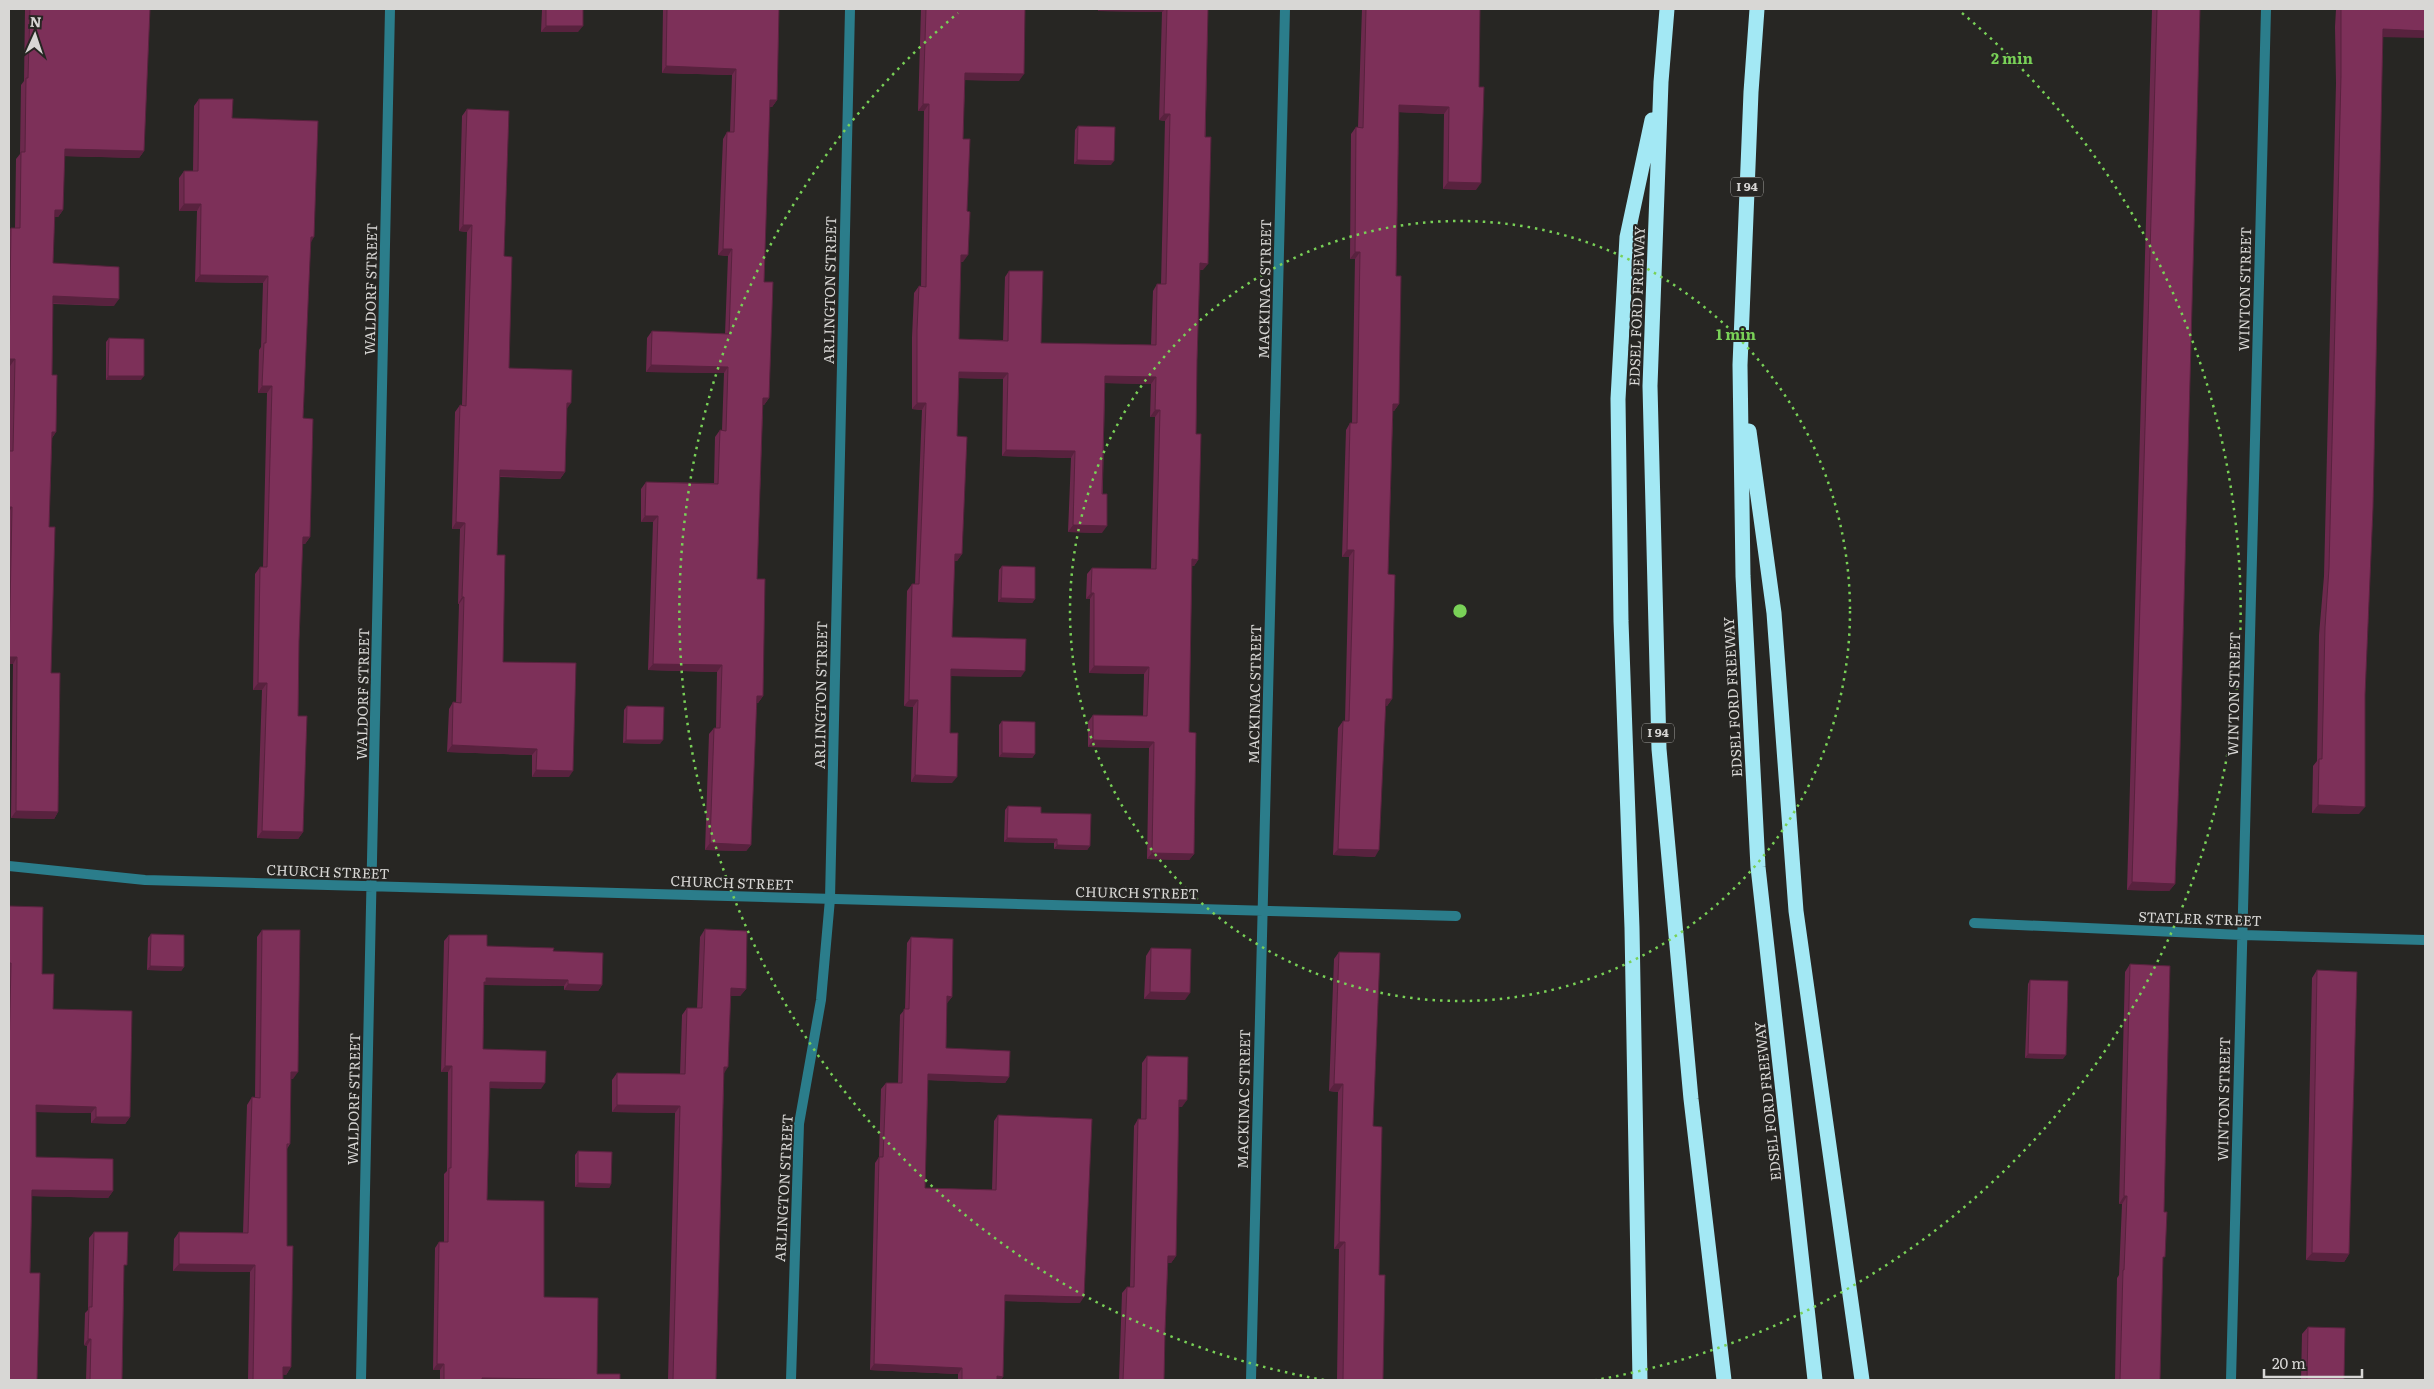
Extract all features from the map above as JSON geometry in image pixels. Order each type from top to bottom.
[{"type":"highway","name":"EDSEL FORD FREEWAY","points":[[1667,9],[1661,82],[1650,386],[1659,749],[1691,1099],[1724,1380]]},
{"type":"highway","name":"EDSEL FORD FREEWAY","points":[[1758,9],[1751,92],[1740,365],[1743,576],[1758,867],[1815,1380]]},
{"type":"highway","points":[[1640,1380],[1632,928],[1621,621],[1618,399],[1627,237],[1661,82]]},
{"type":"highway","points":[[1740,365],[1774,613],[1796,911],[1862,1380]]},
{"type":"street","name":"WALDORF STREET","points":[[360,1380],[373,887],[390,9]]},
{"type":"street","name":"ARLINGTON STREET","points":[[791,1380],[799,1124],[821,1000],[830,899],[850,9]]},
{"type":"street","name":"MACKINAC STREET","points":[[1251,1380],[1285,9]]},
{"type":"street","name":"WINTON STREET","points":[[2231,1380],[2266,9]]},
{"type":"street","name":"CHURCH STREET","points":[[9,866],[145,880],[1263,909],[1456,916]]},
{"type":"street","name":"STATLER STREET","points":[[1974,923],[2242,935],[2425,940]]},
{"type":"building","points":[[30,9],[150,9],[144,151],[65,149],[63,210],[55,210],[53,263],[119,267],[119,299],[53,296],[52,375],[57,375],[56,432],[52,432],[49,527],[55,527],[51,673],[60,673],[58,812],[16,811],[17,657],[9,657],[12,507],[9,507],[9,451],[13,451],[15,359],[9,359],[11,228],[20,228],[21,152],[25,152],[26,78],[28,78]]},
{"type":"building","points":[[546,9],[583,9],[583,26],[546,26]]},
{"type":"building","points":[[667,9],[779,9],[777,100],[770,100],[764,282],[773,282],[769,398],[763,398],[757,579],[765,579],[763,696],[757,696],[751,845],[710,843],[714,728],[720,728],[722,665],[653,664],[658,516],[645,516],[646,482],[718,484],[720,430],[726,431],[728,367],[651,365],[652,331],[729,334],[732,249],[723,249],[727,132],[734,132],[736,69],[666,66]]},
{"type":"building","points":[[926,9],[1025,9],[1024,74],[965,73],[963,139],[970,139],[967,211],[970,212],[968,255],[961,255],[959,339],[1008,341],[1009,271],[1043,271],[1041,343],[1156,345],[1157,284],[1166,284],[1170,114],[1164,114],[1167,9],[1208,9],[1205,137],[1211,137],[1208,264],[1200,263],[1196,434],[1201,434],[1198,560],[1192,559],[1189,732],[1196,733],[1194,854],[1152,853],[1154,742],[1093,740],[1093,715],[1147,716],[1149,667],[1094,666],[1094,593],[1091,593],[1092,568],[1156,569],[1160,410],[1155,410],[1156,377],[1105,376],[1102,494],[1107,494],[1107,526],[1073,525],[1075,451],[1006,450],[1008,373],[959,372],[957,436],[967,437],[962,554],[955,554],[952,637],[1026,639],[1025,671],[951,669],[950,733],[958,733],[957,777],[915,775],[918,700],[909,700],[912,584],[919,584],[926,403],[917,403],[917,330],[919,286],[926,287],[929,104],[923,104]]},
{"type":"building","points":[[1366,9],[1480,9],[1479,87],[1484,87],[1481,183],[1448,182],[1449,107],[1399,105],[1396,276],[1401,276],[1399,404],[1393,404],[1388,574],[1395,575],[1392,699],[1386,699],[1379,850],[1338,849],[1343,721],[1349,721],[1354,550],[1347,550],[1350,423],[1357,423],[1360,252],[1355,252],[1356,127],[1363,128]]},
{"type":"building","points":[[2157,9],[2200,9],[2175,884],[2132,882]]},
{"type":"building","points":[[2341,9],[2425,9],[2425,31],[2383,29],[2373,508],[2365,695],[2365,807],[2318,805],[2319,759],[2322,759],[2325,627],[2329,568]]},
{"type":"building","points":[[199,99],[233,99],[232,118],[318,121],[314,237],[311,237],[303,418],[313,419],[310,537],[303,537],[299,641],[298,716],[307,716],[303,832],[262,831],[267,683],[258,683],[260,567],[267,567],[272,386],[262,386],[264,343],[266,343],[268,276],[200,275],[201,204],[184,204],[184,171],[198,171]]},
{"type":"building","points":[[467,109],[509,111],[504,256],[512,257],[509,368],[572,370],[571,403],[567,403],[565,472],[500,470],[497,555],[505,555],[503,662],[576,663],[573,771],[536,770],[537,749],[452,745],[453,702],[461,703],[464,597],[462,597],[465,523],[456,522],[460,405],[466,406],[472,225],[463,225]]},
{"type":"building","points":[[1078,126],[1115,127],[1114,161],[1077,160]]},
{"type":"building","points":[[109,338],[144,339],[144,376],[108,376]]},
{"type":"building","points":[[1002,566],[1035,567],[1035,599],[1001,598]]},
{"type":"building","points":[[627,706],[664,707],[663,740],[626,740]]},
{"type":"building","points":[[1002,721],[1035,722],[1035,754],[1002,753]]},
{"type":"building","points":[[1008,806],[1041,807],[1041,813],[1091,814],[1090,846],[1057,845],[1057,839],[1007,838]]},
{"type":"building","points":[[9,906],[43,907],[42,974],[54,974],[53,1009],[132,1011],[130,1117],[96,1117],[96,1107],[36,1105],[36,1157],[113,1159],[113,1191],[32,1190],[30,1273],[40,1273],[37,1380],[9,1380],[9,1054],[11,963],[9,963]]},
{"type":"building","points":[[705,929],[747,931],[746,989],[731,988],[728,1067],[724,1067],[716,1380],[673,1380],[680,1106],[617,1105],[617,1073],[685,1074],[687,1008],[702,1008]]},
{"type":"building","points":[[262,930],[300,930],[298,1072],[291,1072],[290,1144],[287,1144],[287,1246],[293,1246],[291,1367],[283,1367],[283,1380],[253,1380],[255,1265],[179,1264],[179,1232],[248,1233],[252,1097],[260,1098]]},
{"type":"building","points":[[151,934],[184,935],[184,967],[150,966]]},
{"type":"building","points":[[449,935],[487,935],[487,946],[554,948],[553,951],[603,953],[602,985],[568,984],[568,980],[486,978],[486,982],[484,982],[483,1049],[546,1051],[545,1083],[490,1082],[487,1200],[544,1201],[544,1297],[598,1298],[597,1374],[620,1374],[620,1380],[482,1378],[482,1380],[444,1380],[444,1364],[437,1364],[439,1242],[448,1242],[449,1168],[451,1168],[452,1066],[445,1066]]},
{"type":"building","points":[[911,937],[953,939],[952,997],[947,996],[946,1048],[1010,1051],[1009,1077],[928,1074],[925,1188],[996,1190],[998,1115],[1092,1119],[1084,1297],[1005,1295],[1003,1377],[997,1376],[997,1380],[962,1380],[962,1368],[874,1364],[879,1157],[883,1157],[886,1083],[902,1083],[904,1009],[909,1009]]},
{"type":"building","points":[[1151,948],[1191,949],[1190,993],[1150,992]]},
{"type":"building","points":[[1339,952],[1380,953],[1373,1126],[1382,1127],[1379,1275],[1385,1275],[1383,1380],[1343,1380],[1345,1242],[1339,1242],[1343,1084],[1334,1084]]},
{"type":"building","points":[[2130,964],[2170,966],[2164,1212],[2167,1212],[2165,1257],[2163,1257],[2160,1380],[2120,1380],[2127,1196],[2124,1196]]},
{"type":"building","points":[[2317,970],[2357,972],[2349,1254],[2312,1253]]},
{"type":"building","points":[[2030,980],[2068,981],[2066,1055],[2028,1054]]},
{"type":"building","points":[[1147,1056],[1188,1057],[1187,1100],[1179,1100],[1176,1256],[1168,1256],[1164,1380],[1123,1380],[1127,1287],[1134,1287],[1138,1119],[1146,1119]]},
{"type":"building","points":[[578,1151],[612,1152],[611,1184],[578,1183]]},
{"type":"building","points":[[94,1232],[128,1232],[127,1265],[124,1265],[122,1380],[90,1380],[91,1339],[88,1339],[89,1307],[92,1307]]},
{"type":"building","points":[[2308,1327],[2345,1328],[2344,1380],[2307,1380]]}]
